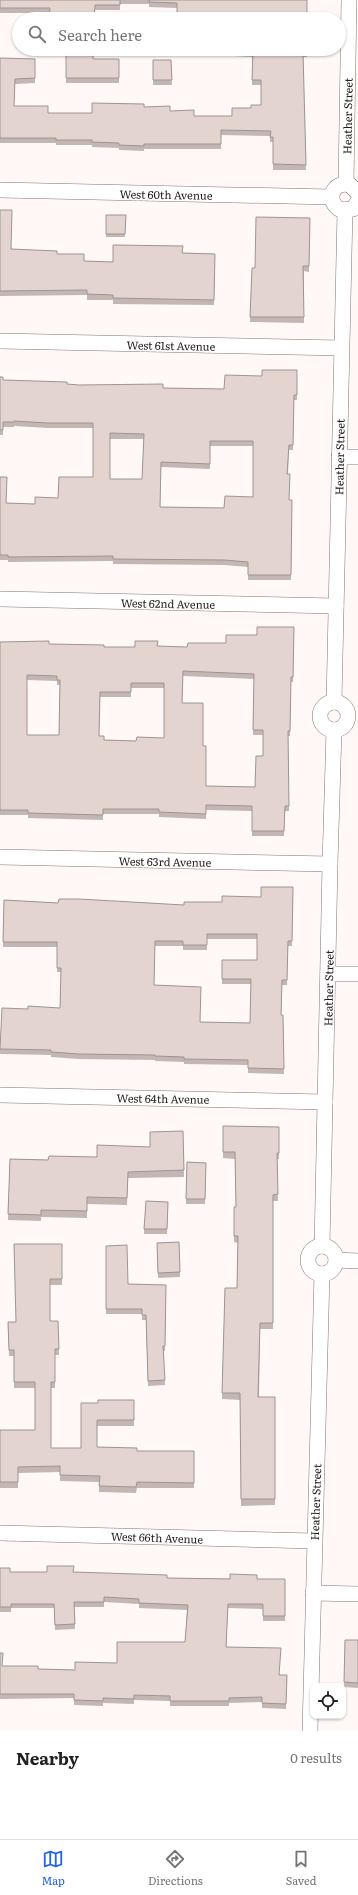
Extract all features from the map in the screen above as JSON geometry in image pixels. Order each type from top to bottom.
[{"type":"street","name":"Heather Street","points":[[346,184],[350,0]]},
{"type":"street","points":[[358,193],[354,187],[346,184],[337,186],[331,197],[334,205],[345,211],[353,209],[358,201]]},
{"type":"street","name":"West 60th Avenue","points":[[0,190],[331,197]]},
{"type":"street","name":"Heather Street","points":[[334,702],[345,211]]},
{"type":"street","name":"West 61st Avenue","points":[[0,341],[341,348]]},
{"type":"street","points":[[339,457],[358,457]]},
{"type":"street","name":"West 62nd Avenue","points":[[0,599],[336,606]]},
{"type":"street","points":[[334,702],[346,708],[353,717],[342,727],[334,730],[323,724],[320,716],[326,705],[334,702]]},
{"type":"street","name":"Heather Street","points":[[322,1246],[334,730]]},
{"type":"street","name":"West 63rd Avenue","points":[[0,857],[330,864]]},
{"type":"street","points":[[328,974],[358,974]]},
{"type":"street","name":"West 64th Avenue","points":[[0,1095],[325,1102]]},
{"type":"street","points":[[322,1246],[330,1249],[336,1260],[333,1268],[322,1274],[313,1270],[308,1262],[308,1257],[313,1249],[322,1246]]},
{"type":"street","points":[[336,1260],[358,1261]]},
{"type":"street","name":"Heather Street","points":[[310,1731],[322,1274]]},
{"type":"street","name":"West 66th Avenue","points":[[0,1533],[314,1541]]},
{"type":"street","points":[[313,1593],[358,1594]]},
{"type":"building","points":[[0,0],[120,0],[120,5],[95,5],[94,12],[50,12],[50,8],[0,8]]},
{"type":"building","points":[[149,0],[307,0],[307,12],[177,12],[177,3],[149,2]]},
{"type":"building","points":[[66,56],[93,56],[93,59],[119,59],[119,78],[66,78]]},
{"type":"building","points":[[253,56],[303,56],[306,165],[273,164],[273,137],[270,137],[271,131],[221,130],[221,144],[144,144],[144,146],[92,142],[92,140],[56,140],[56,138],[0,138],[0,58],[35,59],[35,78],[15,79],[14,106],[48,106],[48,113],[92,113],[92,103],[144,104],[144,107],[170,106],[170,111],[194,110],[194,116],[232,116],[232,108],[251,108],[251,105],[261,105],[261,80],[252,80]]},
{"type":"building","points":[[153,60],[171,60],[172,80],[153,80]]},
{"type":"building","points":[[0,210],[12,210],[11,249],[57,251],[57,254],[84,254],[84,261],[113,262],[113,245],[183,246],[182,253],[215,254],[214,300],[113,298],[113,295],[87,294],[87,290],[0,291]]},
{"type":"building","points":[[106,215],[126,215],[125,234],[106,234]]},
{"type":"building","points":[[256,217],[310,218],[309,266],[303,266],[304,317],[250,317],[252,268],[255,268]]},
{"type":"building","points":[[262,370],[297,370],[297,395],[294,395],[293,445],[289,445],[287,474],[290,474],[289,500],[292,500],[291,575],[248,575],[248,562],[224,560],[113,559],[113,556],[8,557],[8,555],[0,555],[0,477],[7,477],[6,503],[35,504],[35,497],[58,498],[59,477],[93,477],[93,423],[14,421],[3,422],[3,430],[0,430],[0,377],[3,377],[3,380],[67,382],[67,384],[79,385],[163,384],[163,388],[224,389],[225,375],[262,376]],"holes":[[[110,433],[144,434],[142,479],[110,479]],[[210,441],[253,441],[253,497],[225,496],[224,508],[160,507],[161,462],[210,464]]]},
{"type":"building","points":[[257,627],[294,627],[290,731],[288,731],[289,806],[285,806],[284,831],[252,831],[252,806],[206,805],[206,814],[159,812],[159,809],[103,809],[103,815],[28,813],[28,810],[0,810],[0,642],[49,641],[49,644],[135,647],[135,641],[158,641],[157,646],[187,647],[188,643],[226,643],[226,635],[257,635]],"holes":[[[183,671],[254,674],[253,730],[263,730],[263,756],[256,756],[255,787],[206,786],[206,746],[203,746],[203,703],[182,703]],[[27,675],[57,676],[57,680],[60,680],[59,735],[27,735]],[[131,683],[164,683],[164,738],[137,737],[136,741],[104,740],[104,736],[99,736],[100,692],[131,692]]]},
{"type":"building","points":[[261,887],[293,887],[292,941],[288,941],[287,980],[282,980],[281,1015],[283,1015],[284,1069],[248,1068],[248,1060],[184,1059],[184,1057],[155,1055],[79,1054],[51,1052],[51,1050],[0,1049],[2,1008],[28,1009],[28,1006],[60,1008],[61,968],[57,968],[57,942],[3,942],[4,900],[58,903],[59,899],[79,899],[184,905],[184,902],[222,902],[222,896],[261,897]],"holes":[[[207,934],[257,934],[257,960],[222,960],[222,979],[251,979],[250,1023],[200,1022],[201,987],[154,985],[155,941],[183,941],[183,945],[207,945]]]},
{"type":"building","points":[[223,1126],[279,1127],[279,1153],[277,1153],[278,1194],[273,1195],[273,1323],[260,1323],[258,1397],[275,1397],[275,1499],[241,1499],[240,1393],[222,1393],[225,1288],[237,1288],[238,1236],[234,1236],[234,1207],[236,1207],[235,1152],[223,1152]]},
{"type":"building","points":[[183,1131],[184,1170],[128,1172],[127,1198],[87,1197],[87,1211],[41,1210],[41,1215],[8,1214],[10,1159],[48,1160],[49,1156],[97,1157],[97,1145],[150,1147],[150,1132]]},
{"type":"building","points":[[187,1162],[206,1163],[205,1199],[186,1199]]},
{"type":"building","points":[[146,1201],[168,1202],[167,1229],[144,1229]]},
{"type":"building","points":[[179,1242],[180,1272],[158,1273],[157,1243]]},
{"type":"building","points":[[14,1244],[62,1244],[62,1279],[50,1279],[50,1321],[58,1321],[59,1349],[55,1349],[55,1382],[51,1382],[51,1448],[81,1448],[81,1403],[98,1403],[98,1400],[134,1400],[134,1420],[97,1420],[97,1447],[137,1448],[137,1451],[194,1451],[194,1483],[137,1482],[136,1487],[99,1486],[100,1476],[60,1475],[60,1466],[18,1467],[18,1482],[0,1482],[0,1430],[35,1430],[35,1382],[14,1382],[14,1350],[9,1350],[8,1322],[16,1322]]},
{"type":"building","points":[[127,1245],[128,1284],[166,1285],[165,1346],[163,1346],[165,1380],[148,1381],[146,1315],[142,1315],[142,1309],[106,1309],[106,1246]]},
{"type":"building","points":[[47,1566],[74,1566],[73,1572],[167,1575],[167,1578],[230,1579],[230,1574],[257,1575],[257,1579],[285,1579],[285,1616],[263,1616],[263,1604],[228,1604],[226,1647],[281,1648],[279,1675],[287,1675],[286,1704],[262,1703],[262,1697],[229,1698],[229,1701],[170,1701],[170,1696],[134,1695],[134,1699],[103,1698],[103,1701],[74,1700],[74,1694],[0,1694],[0,1653],[3,1653],[2,1666],[38,1666],[38,1669],[75,1670],[75,1662],[117,1663],[117,1642],[185,1642],[188,1605],[139,1603],[139,1599],[104,1597],[104,1602],[74,1602],[75,1624],[55,1625],[54,1604],[11,1604],[11,1607],[0,1607],[0,1568],[10,1568],[10,1572],[47,1572]]},
{"type":"building","points":[[345,1640],[358,1640],[358,1683],[344,1682]]}]
